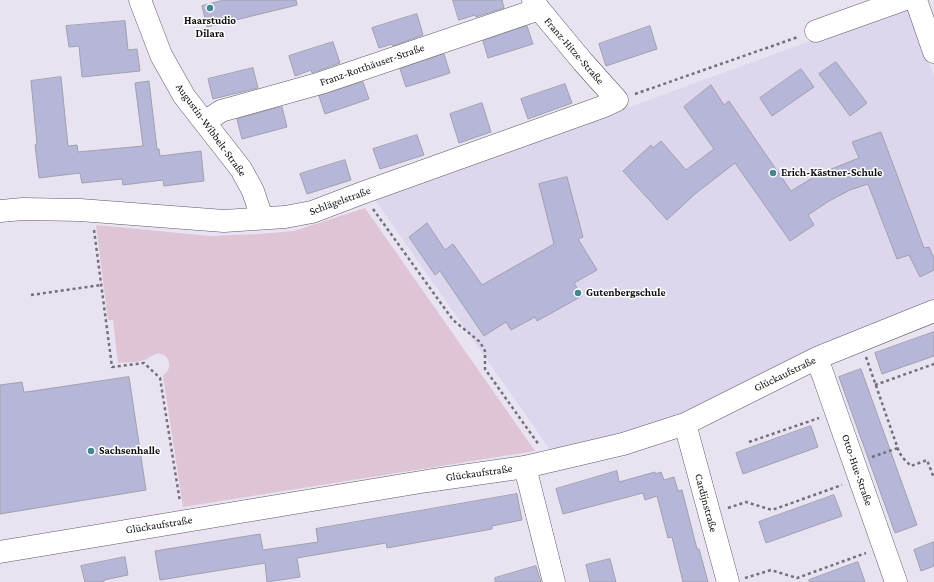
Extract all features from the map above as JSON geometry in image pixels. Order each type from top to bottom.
[{"type":"street","name":"Augustin-Wibbelt-Straße","points":[[140,0],[161,55],[184,96],[241,169],[253,191],[262,218]]},
{"type":"street","points":[[816,31],[903,0]]},
{"type":"street","points":[[916,0],[934,52]]},
{"type":"street","name":"Franz-Rotthäuser-Straße","points":[[205,122],[221,111],[321,83],[536,4]]},
{"type":"street","name":"Franz-Hitze-Straße","points":[[536,4],[583,62],[618,100]]},
{"type":"street","name":"Schlägelstraße","points":[[0,210],[23,209],[92,211],[224,221],[285,217],[312,212],[573,118],[618,100]]},
{"type":"street","name":"Glückaufstraße","points":[[0,552],[427,481],[524,467],[623,444],[685,424],[818,358],[934,311]]},
{"type":"street","name":"Otto-Hue-Straße","points":[[818,358],[896,582]]},
{"type":"street","name":"Cardijnstraße","points":[[685,424],[709,514],[733,581]]},
{"type":"street","points":[[524,467],[554,582]]},
{"type":"path","points":[[618,100],[816,31]]},
{"type":"path","points":[[362,193],[453,320],[480,342],[485,351],[485,368],[550,462]]},
{"type":"path","points":[[92,211],[112,367],[144,363],[160,378],[183,521]]},
{"type":"path","points":[[31,295],[101,284]]},
{"type":"path","points":[[860,341],[898,448],[903,458],[911,466],[927,460],[934,478]]},
{"type":"path","points":[[875,385],[934,364]]},
{"type":"path","points":[[749,442],[836,412]]},
{"type":"path","points":[[709,514],[746,502],[772,510],[857,471],[898,448]]},
{"type":"path","points":[[733,581],[771,570],[796,578],[883,547]]},
{"type":"shaded area","points":[[909,5],[934,77],[934,304],[682,417],[605,441],[551,451],[373,197],[583,124]]},
{"type":"shaded area","points":[[365,208],[535,451],[183,507],[163,376],[169,369],[169,362],[165,356],[158,353],[141,361],[118,363],[113,320],[108,320],[96,225],[209,236],[259,234],[294,231]]},
{"type":"building","points":[[224,0],[296,0],[297,5],[207,27],[202,6]]},
{"type":"building","points":[[453,0],[502,0],[504,8],[476,17],[475,15],[459,20]]},
{"type":"building","points":[[417,14],[423,35],[393,46],[392,44],[379,48],[372,28]]},
{"type":"building","points":[[125,21],[128,50],[137,49],[140,71],[82,77],[79,46],[69,47],[66,26]]},
{"type":"building","points":[[527,26],[533,44],[488,58],[483,41]]},
{"type":"building","points":[[650,26],[657,49],[606,66],[599,44]]},
{"type":"building","points":[[333,42],[340,63],[312,73],[311,70],[295,76],[289,56]]},
{"type":"building","points":[[444,54],[450,73],[406,87],[400,69]]},
{"type":"building","points":[[836,62],[867,103],[850,116],[819,74]]},
{"type":"building","points":[[253,68],[258,88],[213,99],[208,79]]},
{"type":"building","points":[[801,69],[814,87],[772,116],[760,98]]},
{"type":"building","points":[[61,77],[68,146],[77,145],[78,152],[143,146],[135,83],[149,81],[157,149],[159,149],[160,156],[201,151],[204,181],[164,186],[163,180],[123,185],[122,179],[82,183],[80,173],[39,178],[35,145],[37,144],[31,81]]},
{"type":"building","points":[[363,82],[369,99],[325,114],[319,96]]},
{"type":"building","points":[[565,84],[572,103],[528,119],[521,99]]},
{"type":"building","points":[[711,85],[724,105],[729,101],[791,191],[819,174],[859,158],[852,142],[881,132],[924,248],[929,247],[934,258],[934,270],[920,277],[909,255],[897,259],[868,184],[850,190],[829,201],[808,215],[814,225],[790,241],[735,163],[695,194],[667,220],[623,171],[651,145],[653,148],[661,141],[686,170],[714,149],[684,107]]},
{"type":"building","points":[[482,103],[491,132],[459,143],[450,114]]},
{"type":"building","points":[[282,107],[287,127],[242,139],[237,119]]},
{"type":"building","points":[[417,135],[424,155],[380,169],[373,149]]},
{"type":"building","points":[[345,160],[351,180],[307,194],[300,174]]},
{"type":"building","points":[[567,177],[583,237],[578,239],[597,270],[574,283],[582,296],[537,321],[535,317],[511,330],[506,322],[484,336],[440,271],[435,275],[409,237],[427,223],[445,250],[453,244],[482,285],[554,244],[539,184]]},
{"type":"building","points":[[934,332],[934,356],[882,374],[875,353]]},
{"type":"building","points":[[861,369],[917,525],[895,533],[839,377]]},
{"type":"building","name":"Sachsenhalle","points":[[129,377],[146,490],[0,514],[0,385],[22,382],[24,392]]},
{"type":"building","points":[[811,426],[818,447],[743,474],[736,453]]},
{"type":"building","points":[[617,471],[619,482],[655,472],[655,474],[661,472],[664,480],[674,477],[678,491],[682,490],[697,549],[699,549],[708,582],[683,582],[672,537],[668,538],[657,496],[645,500],[643,493],[563,514],[556,489]]},
{"type":"building","points":[[517,494],[522,520],[492,526],[492,529],[387,548],[386,543],[297,558],[300,577],[267,582],[265,563],[160,580],[155,551],[260,534],[263,550],[318,542],[316,529]]},
{"type":"building","points":[[834,495],[842,516],[766,543],[759,522]]},
{"type":"building","points":[[934,542],[934,566],[921,571],[914,550]]},
{"type":"building","points":[[125,557],[128,575],[104,580],[104,582],[85,582],[81,566]]},
{"type":"building","points":[[610,559],[616,582],[590,582],[586,565]]},
{"type":"building","points":[[858,562],[865,582],[809,582],[809,580]]},
{"type":"building","points":[[536,566],[541,582],[495,582],[495,578]]},
{"type":"place","name":"Haarstudio Dilara","points":[[210,8]]},
{"type":"place","name":"Erich-Kästner-Schule","points":[[773,173]]},
{"type":"place","name":"Gutenbergschule","points":[[578,293]]},
{"type":"place","name":"Sachsenhalle","points":[[91,451]]}]
